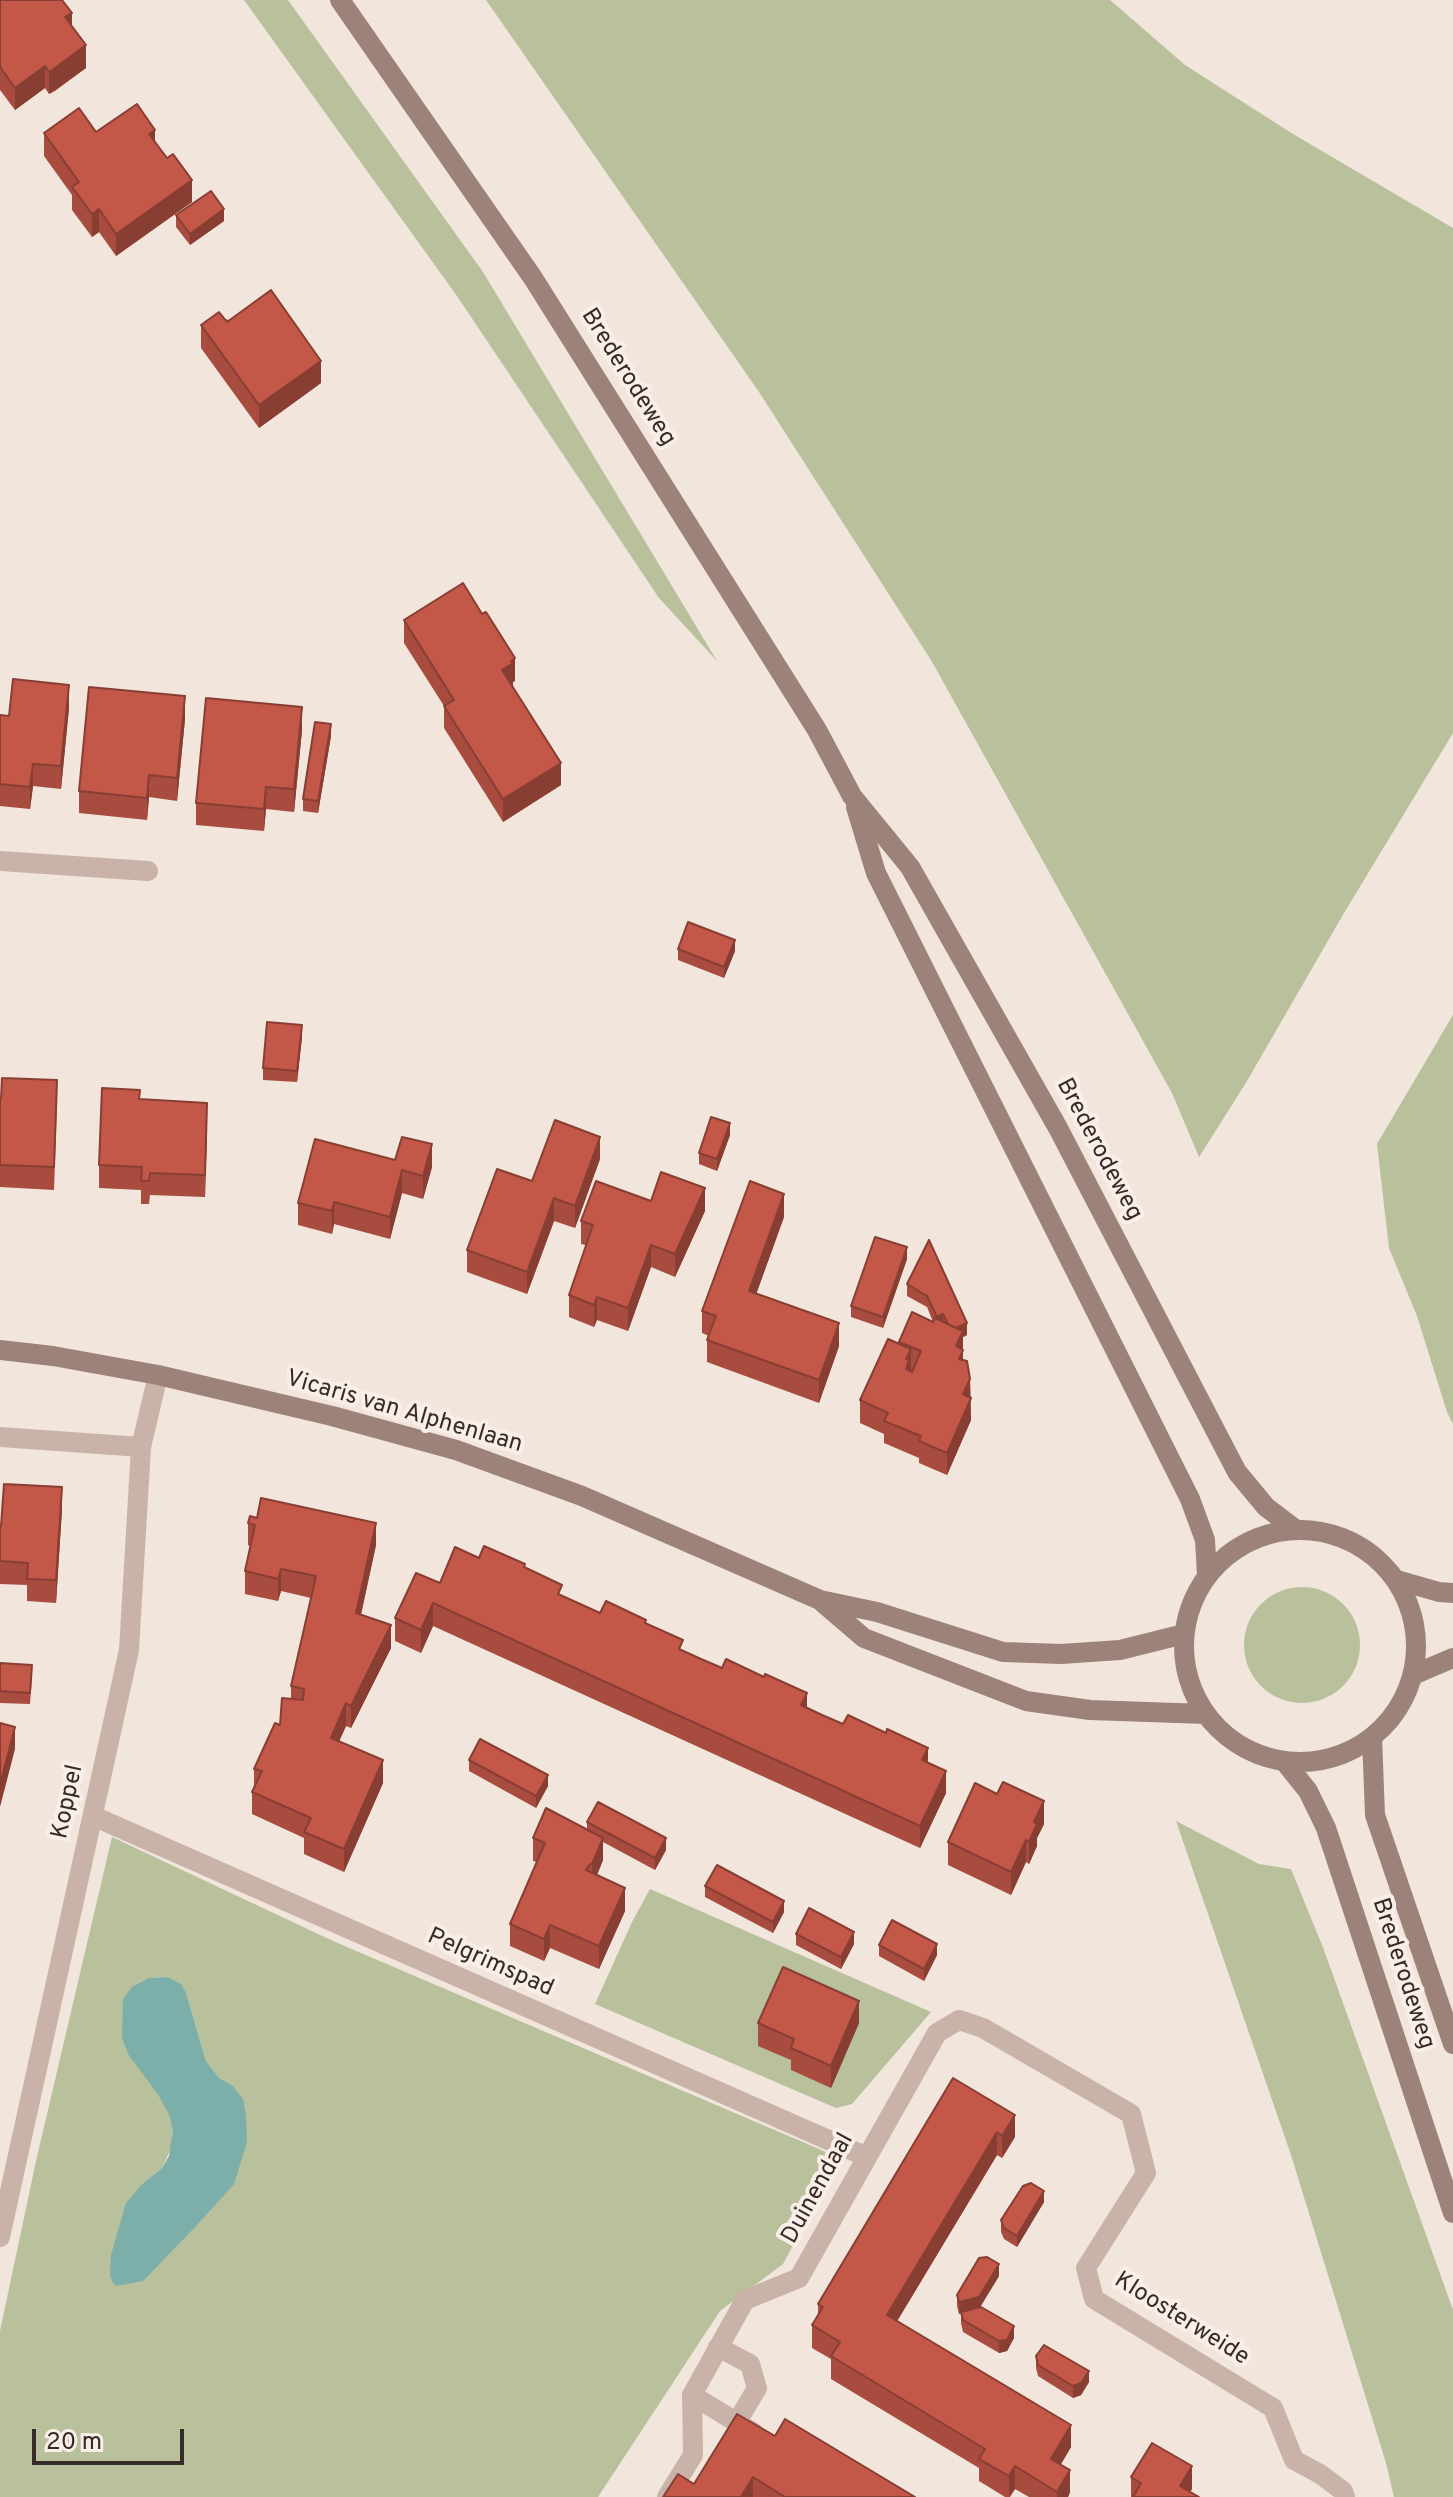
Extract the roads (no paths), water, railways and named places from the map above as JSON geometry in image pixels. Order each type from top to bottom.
[{"type":"main road","name":"Brederodeweg","points":[[340,0],[533,278],[817,730],[852,796],[876,873],[1190,1499],[1205,1540],[1207,1575]]},
{"type":"main road","name":"Brederodeweg","points":[[852,796],[910,867],[1058,1128],[1237,1472],[1266,1507],[1295,1529]]},
{"type":"main road","name":"Vicaris van Alphenlaan","points":[[0,1350],[158,1375],[332,1416],[456,1450],[582,1496],[820,1600],[877,1612],[1003,1652],[1061,1654],[1120,1650],[1184,1634]]},
{"type":"main road","points":[[1295,1529],[1342,1537],[1363,1547],[1382,1562],[1397,1580],[1408,1602],[1415,1626],[1417,1651],[1413,1675],[1398,1709],[1386,1725],[1352,1750],[1307,1762],[1284,1761],[1255,1753],[1230,1739],[1206,1714],[1193,1693],[1185,1664],[1184,1634],[1191,1603],[1207,1575],[1231,1551],[1261,1536],[1295,1529]]},
{"type":"main road","points":[[1397,1580],[1453,1593]]},
{"type":"main road","name":"Vicaris van Alphenlaan","points":[[820,1600],[864,1638],[1026,1701],[1090,1710],[1206,1714]]},
{"type":"main road","points":[[1413,1675],[1453,1658]]},
{"type":"main road","name":"Brederodeweg","points":[[1372,1737],[1375,1815],[1453,2044]]},
{"type":"main road","name":"Brederodeweg","points":[[1284,1761],[1308,1791],[1326,1828],[1453,2213]]},
{"type":"street","points":[[0,861],[148,871]]},
{"type":"street","name":"Koppel","points":[[0,2237],[129,1650],[141,1447],[158,1375]]},
{"type":"street","points":[[0,1437],[141,1447]]},
{"type":"street","name":"Pelgrimspad","points":[[93,1816],[867,2157]]},
{"type":"street","name":"Duinendaal","points":[[667,2497],[693,2455],[692,2395],[745,2300],[799,2278],[937,2033],[959,2020]]},
{"type":"street","name":"Kloosterweide","points":[[959,2020],[983,2028],[1131,2114],[1146,2173],[1086,2268],[1094,2299],[1273,2408],[1294,2460],[1320,2474],[1343,2491],[1345,2497]]},
{"type":"street","points":[[718,2347],[750,2364],[757,2388],[737,2422]]},
{"type":"street","points":[[692,2395],[774,2445]]},
{"type":"water","points":[[167,1977],[181,1984],[186,1993],[206,2061],[219,2078],[232,2085],[243,2099],[247,2142],[234,2184],[197,2225],[143,2281],[116,2286],[110,2275],[111,2255],[126,2203],[142,2184],[162,2168],[169,2156],[173,2131],[169,2115],[157,2093],[128,2054],[122,2037],[123,1999],[132,1987],[149,1978]]}]
